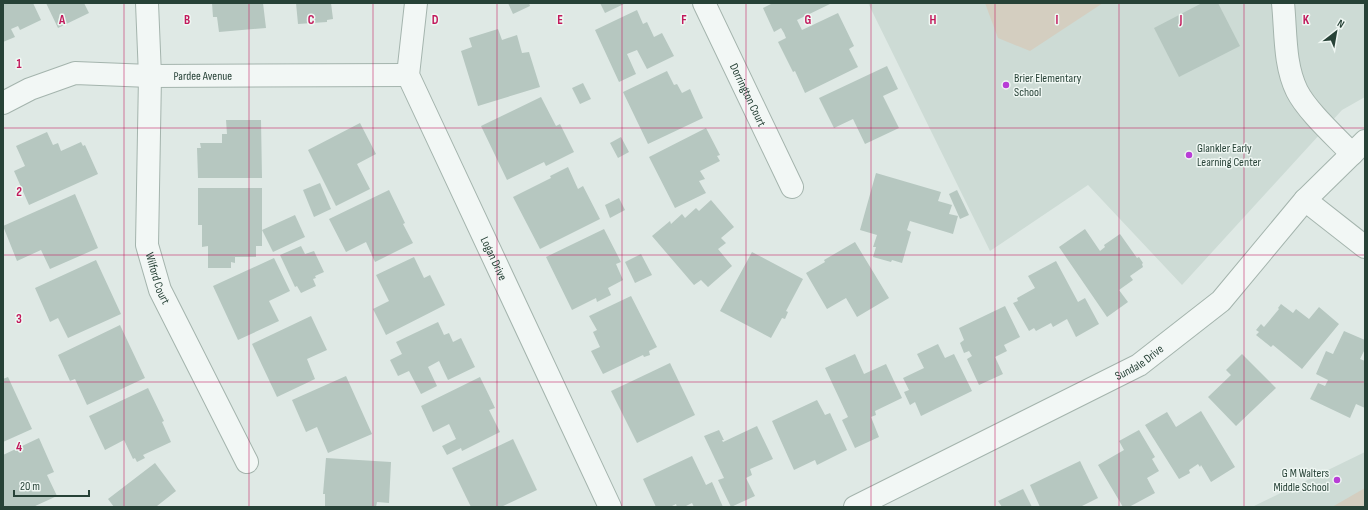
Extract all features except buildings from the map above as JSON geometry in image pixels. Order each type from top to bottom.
[{"type":"street","name":"Wilford Court","points":[[147,3],[150,76],[147,245],[160,290],[247,462]]},
{"type":"street","points":[[408,75],[416,3]]},
{"type":"street","name":"Dorrington Court","points":[[704,3],[792,187]]},
{"type":"street","points":[[1283,3],[1288,63],[1297,92],[1311,110],[1359,148]]},
{"type":"street","name":"Pardee Avenue","points":[[3,103],[30,89],[75,73],[150,76],[408,75]]},
{"type":"street","name":"Logan Drive","points":[[408,75],[610,507]]},
{"type":"street","name":"Sundale Drive","points":[[855,507],[1139,365],[1221,301],[1305,200],[1359,148]]},
{"type":"street","points":[[1305,200],[1365,247]]},
{"type":"shaded area","points":[[868,3],[1365,3],[1365,97],[1342,110],[1182,285],[1088,185],[990,251]]},
{"type":"shaded area","points":[[985,3],[1103,3],[1030,51],[998,38]]},
{"type":"shaded area","name":"G M Walters Middle School","points":[[1365,452],[1365,507],[1252,507]]},
{"type":"shaded area","points":[[1365,488],[1365,507],[1332,507]]},
{"type":"place","name":"Brier Elementary School","points":[[1006,85]]},
{"type":"place","name":"Glankler Early Learning Center","points":[[1189,155]]},
{"type":"place","name":"G M Walters Middle School","points":[[1337,480]]}]
